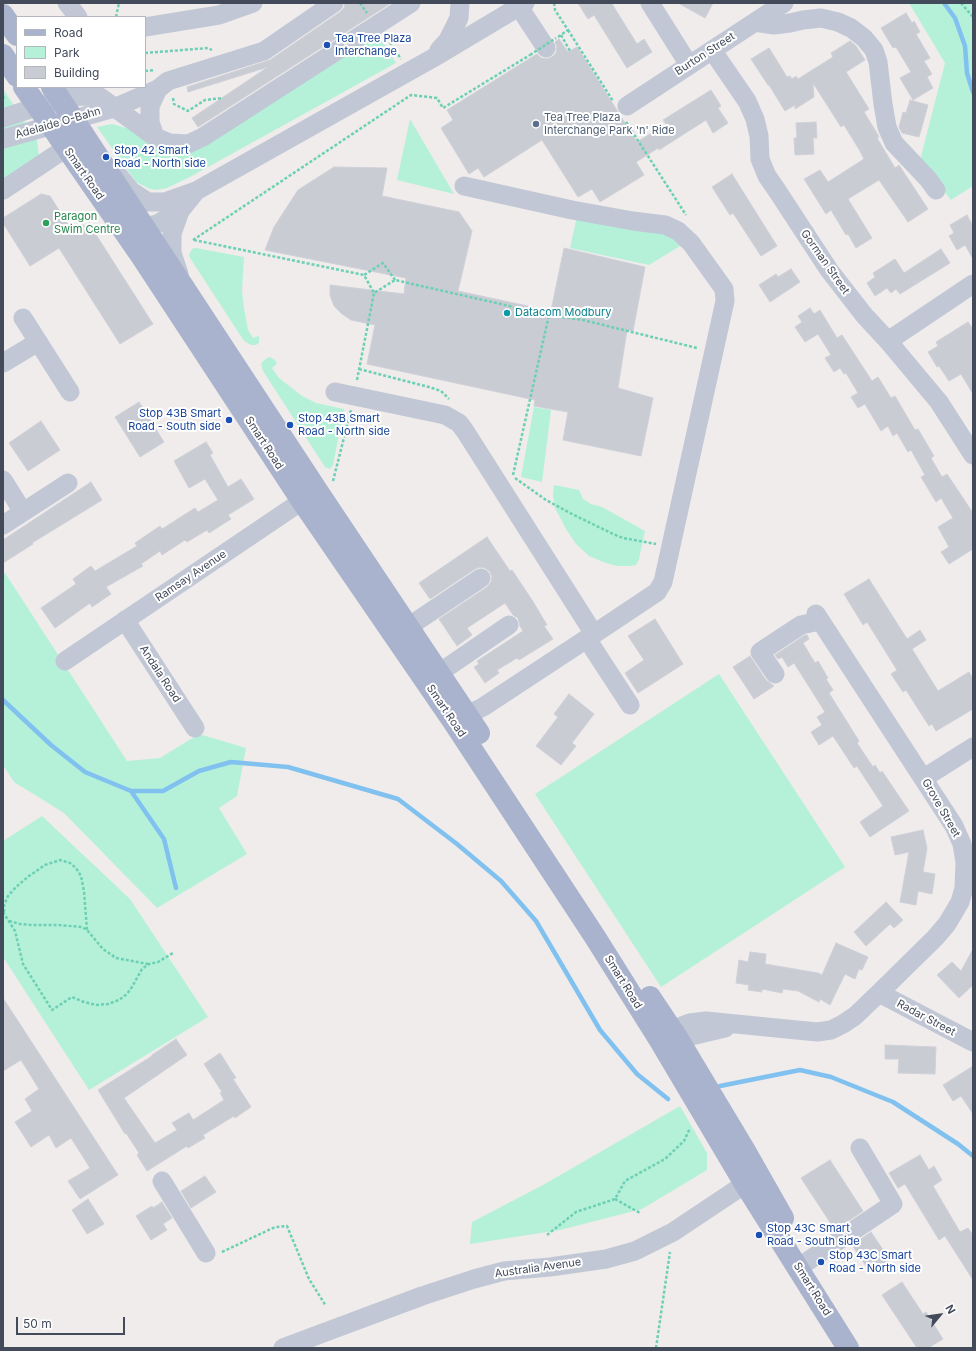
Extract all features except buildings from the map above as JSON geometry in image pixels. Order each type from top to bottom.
[{"type":"main road","points":[[3,55],[16,74]]},
{"type":"main road","name":"Smart Road","points":[[25,88],[310,497],[460,718],[595,937],[669,1040],[753,1181],[848,1348]]},
{"type":"main road","name":"Smart Road","points":[[53,88],[205,319],[310,497],[408,627],[439,673],[460,718]]},
{"type":"main road","name":"Smart Road","points":[[753,1181],[808,1261],[859,1348]]},
{"type":"street","points":[[67,3],[77,16]]},
{"type":"street","points":[[146,27],[219,15],[253,3]]},
{"type":"street","points":[[334,3],[264,51],[168,81],[164,90],[150,106],[150,122],[155,137],[170,143],[188,144],[203,137],[411,3]]},
{"type":"street","points":[[433,58],[448,40],[460,18],[460,3]]},
{"type":"street","points":[[650,3],[689,64]]},
{"type":"street","name":"Burton Street","points":[[621,108],[784,3]]},
{"type":"street","points":[[90,182],[111,209],[129,227],[143,227],[157,224],[173,206],[196,192],[433,58],[522,5],[544,47]]},
{"type":"street","points":[[755,22],[774,25],[821,18],[838,22],[852,28],[864,38],[874,50],[878,62],[887,127],[894,143],[928,179],[936,190]]},
{"type":"street","name":"Gorman Street","points":[[712,50],[746,101],[755,119],[759,136],[760,159],[767,176],[829,270],[864,315],[888,341],[939,402],[973,455]]},
{"type":"street","name":"Adelaide O-Bahn","points":[[3,139],[114,108],[164,90]]},
{"type":"street","name":"Adelaide O-Bahn","points":[[4,109],[70,97],[100,97],[155,137]]},
{"type":"street","points":[[3,190],[62,142],[83,134],[131,191],[148,202],[173,206]]},
{"type":"street","points":[[460,718],[483,707],[657,592],[663,582],[725,301],[724,289],[686,238],[678,231],[664,225],[632,221],[572,210],[464,186]]},
{"type":"street","points":[[173,206],[172,253],[178,272],[205,319]]},
{"type":"street","points":[[142,257],[137,239],[143,227]]},
{"type":"street","points":[[888,341],[973,284]]},
{"type":"street","points":[[23,318],[70,392]]},
{"type":"street","points":[[3,364],[38,342]]},
{"type":"street","points":[[335,392],[445,415],[458,423],[465,430],[590,636],[630,705]]},
{"type":"street","points":[[3,480],[23,512]]},
{"type":"street","points":[[3,525],[68,483]]},
{"type":"street","name":"Ramsay Avenue","points":[[65,661],[310,497]]},
{"type":"street","points":[[408,627],[481,578]]},
{"type":"street","name":"Grove Street","points":[[669,1040],[682,1026],[690,1023],[706,1021],[759,1025],[807,1032],[832,1030],[855,1016],[879,993],[947,924],[960,902],[964,888],[965,867],[962,844],[954,826],[818,617],[801,625],[760,652],[775,674]]},
{"type":"street","name":"Andala Road","points":[[125,620],[196,728]]},
{"type":"street","points":[[439,673],[509,625]]},
{"type":"street","points":[[924,778],[973,747]]},
{"type":"street","name":"Radar Street","points":[[879,993],[973,1042]]},
{"type":"street","points":[[808,1261],[894,1204],[860,1148]]},
{"type":"street","points":[[162,1181],[206,1253]]},
{"type":"street","name":"Australia Avenue","points":[[283,1348],[422,1296],[474,1279],[504,1271],[550,1267],[606,1259],[635,1251],[673,1232],[753,1181]]},
{"type":"path","points":[[116,16],[118,3]]},
{"type":"path","points":[[554,3],[555,10],[621,108],[689,221],[686,238]]},
{"type":"path","points":[[961,3],[973,17]]},
{"type":"path","points":[[568,30],[523,61],[443,108],[437,98],[410,95],[193,240],[364,275],[383,263],[395,280],[549,315],[583,320],[714,352]]},
{"type":"path","points":[[561,35],[570,51]]},
{"type":"path","points":[[146,53],[208,48],[214,51],[207,54]]},
{"type":"path","points":[[164,90],[174,104],[188,111],[205,100],[222,98]]},
{"type":"path","points":[[3,96],[4,109]]},
{"type":"path","points":[[364,275],[374,293],[395,280]]},
{"type":"path","points":[[513,476],[549,315]]},
{"type":"path","points":[[359,369],[441,391],[454,403]]},
{"type":"path","points":[[509,470],[513,476],[546,500],[613,534],[623,538],[671,547]]},
{"type":"path","points":[[87,930],[84,890],[76,868],[70,863],[60,860],[45,865],[29,876],[8,896],[3,912],[15,931],[23,964],[52,1010],[72,997],[96,1005],[108,1004],[119,1000],[127,994],[142,969],[149,964]]},
{"type":"path","points":[[10,921],[20,924],[82,927],[87,930],[103,950],[116,958],[132,962],[149,964],[158,962],[173,953]]},
{"type":"path","points":[[547,1235],[576,1212],[615,1199],[625,1181],[665,1158],[684,1142],[691,1127]]},
{"type":"path","points":[[615,1199],[640,1213]]},
{"type":"path","points":[[206,1253],[216,1255],[275,1226],[287,1226],[310,1279],[326,1306]]},
{"type":"path","points":[[656,1348],[673,1232]]},
{"type":"green space","points":[[909,3],[973,3],[973,186],[951,200],[920,160],[945,63]]},
{"type":"green space","points":[[377,33],[396,63],[190,177],[167,188],[157,190],[150,189],[136,182],[97,127],[112,124],[133,130],[150,145],[169,153],[191,152]]},
{"type":"green space","points":[[3,89],[37,140],[39,156],[3,180]]},
{"type":"green space","points":[[410,119],[454,194],[397,180]]},
{"type":"green space","points":[[577,216],[652,229],[685,243],[649,265],[570,248]]},
{"type":"green space","points":[[193,248],[244,257],[242,291],[244,308],[248,330],[253,338],[259,336],[259,343],[256,345],[251,345],[244,341],[190,258],[189,254]]},
{"type":"green space","points":[[270,357],[275,360],[277,364],[272,368],[279,378],[302,396],[316,403],[344,409],[333,465],[330,469],[325,467],[263,371],[261,365],[262,362]]},
{"type":"green space","points":[[534,407],[551,410],[542,482],[521,477]]},
{"type":"green space","points":[[554,485],[579,490],[583,499],[591,504],[602,507],[645,531],[639,559],[636,565],[617,566],[603,562],[589,556],[576,544],[555,508],[553,496]]},
{"type":"green space","points":[[5,573],[127,761],[160,758],[199,734],[246,748],[237,796],[219,808],[247,854],[157,908],[64,813],[14,782],[3,765],[3,574]]},
{"type":"green space","points":[[719,674],[845,867],[661,987],[535,794]]},
{"type":"green space","points":[[42,816],[130,899],[208,1017],[89,1090],[3,957],[3,841]]},
{"type":"green space","points":[[680,1106],[707,1153],[707,1170],[642,1209],[560,1230],[470,1244],[472,1222],[543,1185]]},
{"type":"waterway","points":[[944,3],[955,18],[965,46],[967,73],[973,92]]},
{"type":"waterway","points":[[3,700],[51,745],[85,772],[131,791],[163,791],[199,771],[231,762],[288,767],[398,799],[457,844],[501,881],[536,921],[600,1030],[637,1074],[668,1099]]},
{"type":"waterway","points":[[131,791],[164,839],[176,888]]},
{"type":"waterway","points":[[720,1086],[800,1070],[831,1077],[893,1102],[958,1144],[973,1156]]},
{"type":"place","name":"Tea Tree Plaza Interchange","points":[[327,45]]},
{"type":"place","name":"Tea Tree Plaza Interchange Park 'n' Ride","points":[[536,124]]},
{"type":"place","name":"Stop 42 Smart Road - North side","points":[[106,157]]},
{"type":"place","name":"Paragon Swim Centre","points":[[46,223]]},
{"type":"place","name":"Datacom Modbury","points":[[507,313]]},
{"type":"place","name":"Stop 43B Smart Road - South side","points":[[229,420]]},
{"type":"place","name":"Stop 43B Smart Road - North side","points":[[290,425]]},
{"type":"place","name":"Stop 43C Smart Road - South side","points":[[759,1235]]},
{"type":"place","name":"Stop 43C Smart Road - North side","points":[[821,1262]]}]
